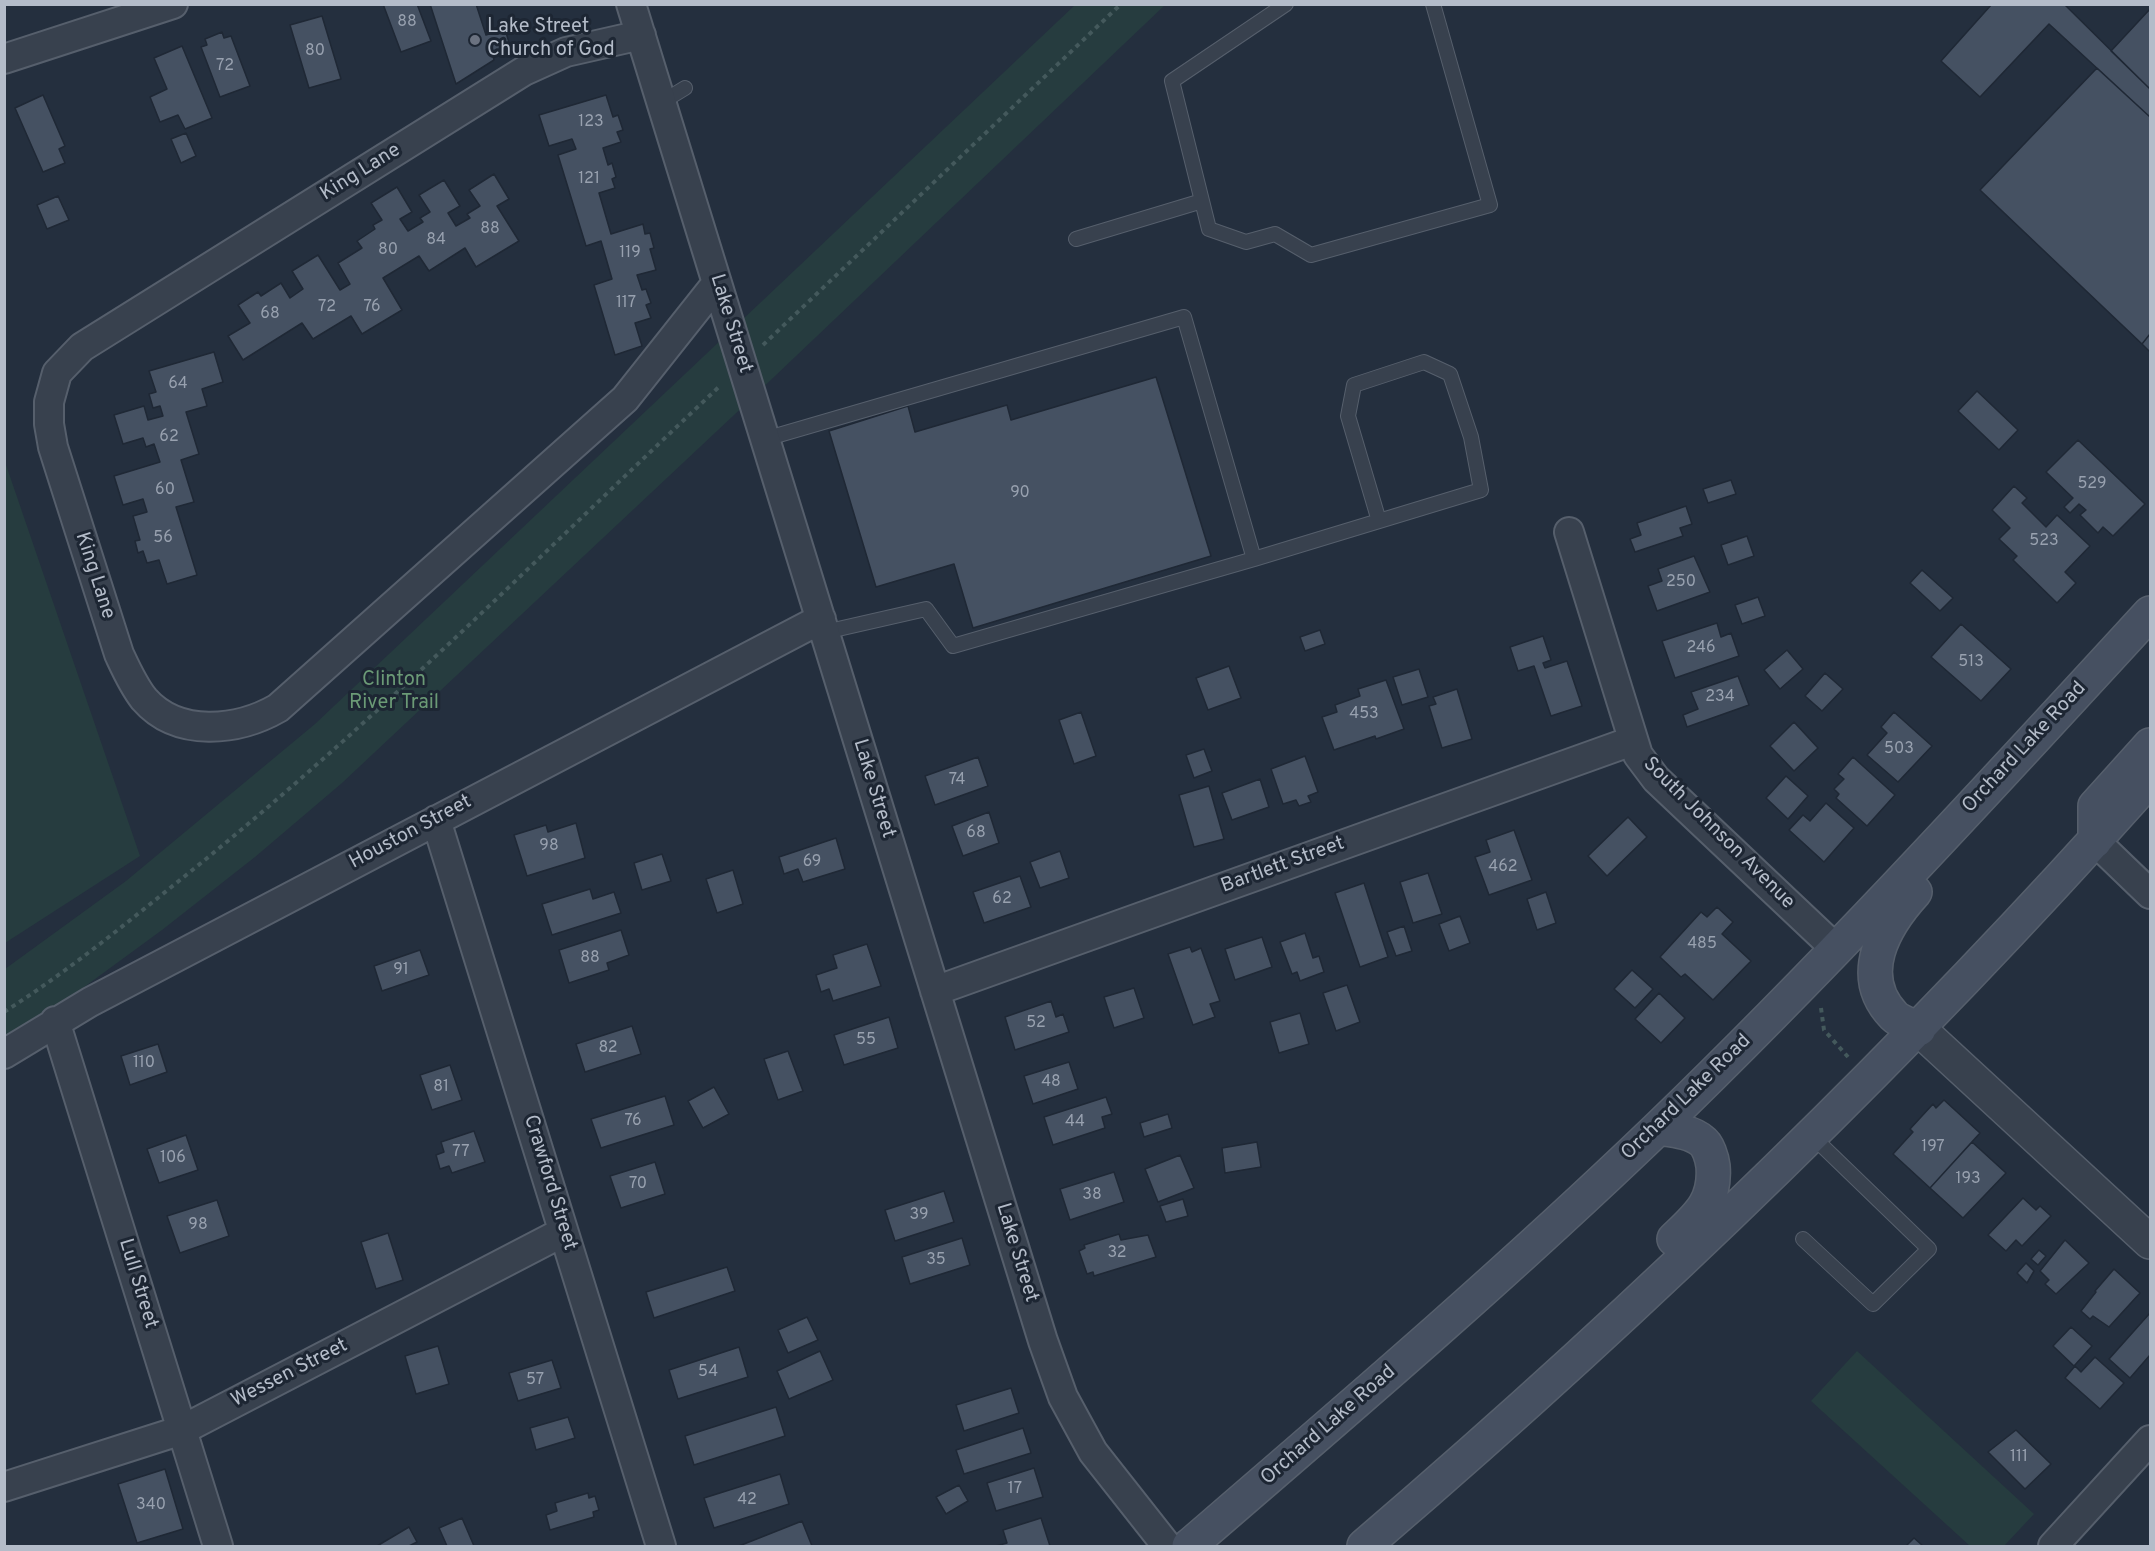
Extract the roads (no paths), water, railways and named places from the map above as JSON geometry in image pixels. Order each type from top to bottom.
[{"type":"main road","name":"Orchard Lake Road","points":[[1189,1546],[1524,1254],[1658,1128],[1836,949],[2151,614]]},
{"type":"main road","points":[[1919,1029],[1895,1018],[1883,1000],[1873,967],[1881,942],[1894,915],[2083,711],[2093,676]]},
{"type":"main road","points":[[2095,842],[2095,806],[2151,745]]},
{"type":"main road","points":[[1364,1546],[1459,1465],[1625,1315],[1812,1136],[1919,1029],[2095,842],[2151,779]]},
{"type":"main road","points":[[1459,1465],[1475,1420],[1703,1211],[1715,1184],[1713,1160],[1704,1141],[1690,1134],[1658,1128]]},
{"type":"street","points":[[4,59],[173,4]]},
{"type":"street","name":"Lake Street","points":[[632,4],[641,35],[673,95],[717,283],[1043,1341],[1063,1397],[1093,1452],[1167,1546]]},
{"type":"street","name":"King Lane","points":[[641,35],[566,52],[524,71],[82,347],[62,366],[54,381],[49,402],[53,447],[119,654],[135,686],[144,698],[160,712],[185,723],[204,726],[243,724],[278,708],[625,399],[666,344],[717,283]]},
{"type":"street","name":"South Johnson Avenue","points":[[1569,532],[1638,755],[1656,778],[1836,949]]},
{"type":"street","name":"Houston Street","points":[[4,1054],[55,1021],[436,820],[823,626]]},
{"type":"street","name":"Bartlett Street","points":[[935,991],[1632,741]]},
{"type":"street","name":"Crawford Street","points":[[436,820],[661,1546]]},
{"type":"street","points":[[2095,842],[2151,894]]},
{"type":"street","name":"Lull Street","points":[[55,1021],[218,1546]]},
{"type":"street","points":[[1919,1029],[2151,1242]]},
{"type":"street","name":"Wessen Street","points":[[4,1487],[182,1430],[564,1232]]},
{"type":"street","points":[[2053,1546],[2151,1440]]},
{"type":"lane","points":[[1286,4],[1172,81],[1209,229],[1246,242],[1275,234],[1311,255],[1490,206],[1433,4]]},
{"type":"lane","points":[[1076,239],[1202,201]]},
{"type":"lane","points":[[765,439],[1184,317],[1254,559]]},
{"type":"lane","points":[[823,626],[926,609],[953,646],[1254,559],[1481,490],[1470,437],[1450,374],[1424,362],[1354,385],[1348,416],[1379,521]]},
{"type":"lane","points":[[1803,1239],[1873,1304],[1929,1250],[1812,1136]]},
{"type":"place","name":"Lake Street Church of God","points":[[475,40]]},
{"type":"park label","name":"Clinton River Trail","points":[[394,692]]}]
